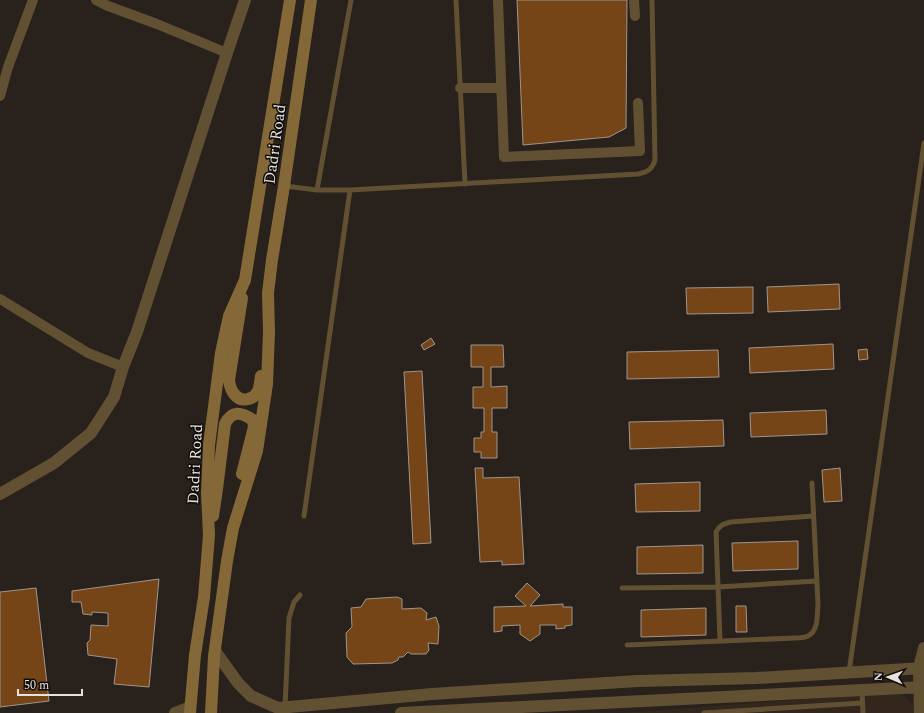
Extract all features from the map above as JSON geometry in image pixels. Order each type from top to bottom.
[{"type":"main road","name":"Dadri Road","points":[[290,0],[229,380],[230,388],[236,397],[244,400],[253,398],[258,391],[262,368],[262,337],[272,260],[311,0]]},
{"type":"main road","name":"Dadri Road","points":[[209,535],[206,493],[209,452],[221,353],[229,316],[245,280]]},
{"type":"main road","name":"Dadri Road","points":[[233,528],[257,451],[264,407],[267,384],[269,332],[268,293]]},
{"type":"main road","name":"Dadri Road","points":[[190,710],[195,655],[204,597],[209,535],[217,489],[225,424],[228,417],[234,414],[242,413],[253,420],[254,427],[240,482],[227,561],[215,650],[211,713]]},
{"type":"street","points":[[0,96],[8,67],[33,0]]},
{"type":"street","points":[[96,0],[226,53]]},
{"type":"street","points":[[0,494],[54,462],[91,433],[114,397],[123,367],[137,332],[226,53],[245,0]]},
{"type":"street","points":[[498,0],[504,157],[640,151],[638,103]]},
{"type":"street","points":[[634,0],[635,16]]},
{"type":"street","points":[[460,88],[501,88]]},
{"type":"street","points":[[0,299],[88,353],[123,367]]},
{"type":"street","points":[[920,713],[924,648]]},
{"type":"street","points":[[215,650],[238,683],[251,696],[278,708],[335,708],[432,694],[630,682],[756,678],[922,668]]},
{"type":"street","points":[[401,713],[922,687]]},
{"type":"street","points":[[175,713],[190,710]]},
{"type":"lane","points":[[317,190],[351,0]]},
{"type":"lane","points":[[456,0],[465,184]]},
{"type":"lane","points":[[284,186],[317,190],[350,190],[638,174],[646,172],[652,167],[655,160],[652,0]]},
{"type":"lane","points":[[849,673],[924,143]]},
{"type":"lane","points":[[304,516],[350,190]]},
{"type":"lane","points":[[626,645],[795,638],[808,636],[813,632],[817,622],[818,604],[812,484]]},
{"type":"lane","points":[[720,641],[716,532],[719,527],[723,524],[731,522],[814,516]]},
{"type":"lane","points":[[622,588],[718,587],[817,581]]},
{"type":"lane","points":[[285,707],[289,618],[294,602],[300,595]]},
{"type":"lane","points":[[862,689],[863,713]]},
{"type":"lane","points":[[704,713],[862,703]]},
{"type":"shaded area","points":[[886,693],[903,695],[915,707],[917,713],[621,713]]},
{"type":"building","points":[[517,0],[627,0],[626,128],[609,137],[523,145]]},
{"type":"building","points":[[839,284],[840,309],[768,312],[767,287]]},
{"type":"building","points":[[753,287],[753,313],[687,314],[686,288]]},
{"type":"building","points":[[431,338],[435,344],[424,350],[421,345]]},
{"type":"building","points":[[833,344],[834,369],[750,373],[749,348]]},
{"type":"building","points":[[471,345],[503,345],[504,367],[491,367],[491,387],[507,386],[507,408],[492,408],[492,432],[497,432],[497,458],[481,458],[481,452],[474,452],[474,438],[481,438],[481,432],[484,432],[484,408],[473,408],[473,387],[483,387],[483,367],[471,367]]},
{"type":"building","points":[[867,349],[868,359],[859,360],[858,350]]},
{"type":"building","points":[[718,350],[719,377],[627,379],[627,352]]},
{"type":"building","points":[[422,371],[431,543],[413,544],[404,372]]},
{"type":"building","points":[[826,410],[827,434],[751,437],[750,413]]},
{"type":"building","points":[[723,420],[724,446],[630,449],[629,422]]},
{"type":"building","points":[[475,468],[483,468],[483,478],[519,477],[524,564],[502,565],[502,561],[480,562]]},
{"type":"building","points":[[840,468],[842,501],[824,502],[822,470]]},
{"type":"building","points":[[700,482],[700,511],[636,512],[635,484]]},
{"type":"building","points":[[798,541],[798,569],[733,571],[732,543]]},
{"type":"building","points":[[703,545],[703,573],[637,574],[637,547]]},
{"type":"building","points":[[159,579],[149,687],[114,684],[117,659],[88,655],[87,643],[90,640],[91,625],[108,626],[108,613],[92,612],[92,615],[83,614],[81,602],[72,602],[72,591]]},
{"type":"building","points":[[527,583],[540,595],[530,606],[563,604],[563,607],[572,607],[572,625],[565,626],[565,628],[556,629],[556,625],[540,625],[540,634],[530,641],[520,634],[520,625],[502,626],[502,631],[494,632],[494,607],[526,606],[515,596]]},
{"type":"building","points":[[36,588],[49,701],[0,707],[0,592]]},
{"type":"building","points":[[397,597],[402,599],[402,609],[421,608],[427,613],[426,620],[436,617],[439,626],[438,644],[428,643],[429,650],[426,654],[411,654],[408,652],[403,657],[399,657],[398,660],[392,663],[353,664],[347,657],[346,633],[352,627],[351,608],[361,607],[366,599]]},
{"type":"building","points":[[736,606],[746,606],[747,632],[736,632]]},
{"type":"building","points":[[706,608],[706,635],[641,637],[641,610]]}]
